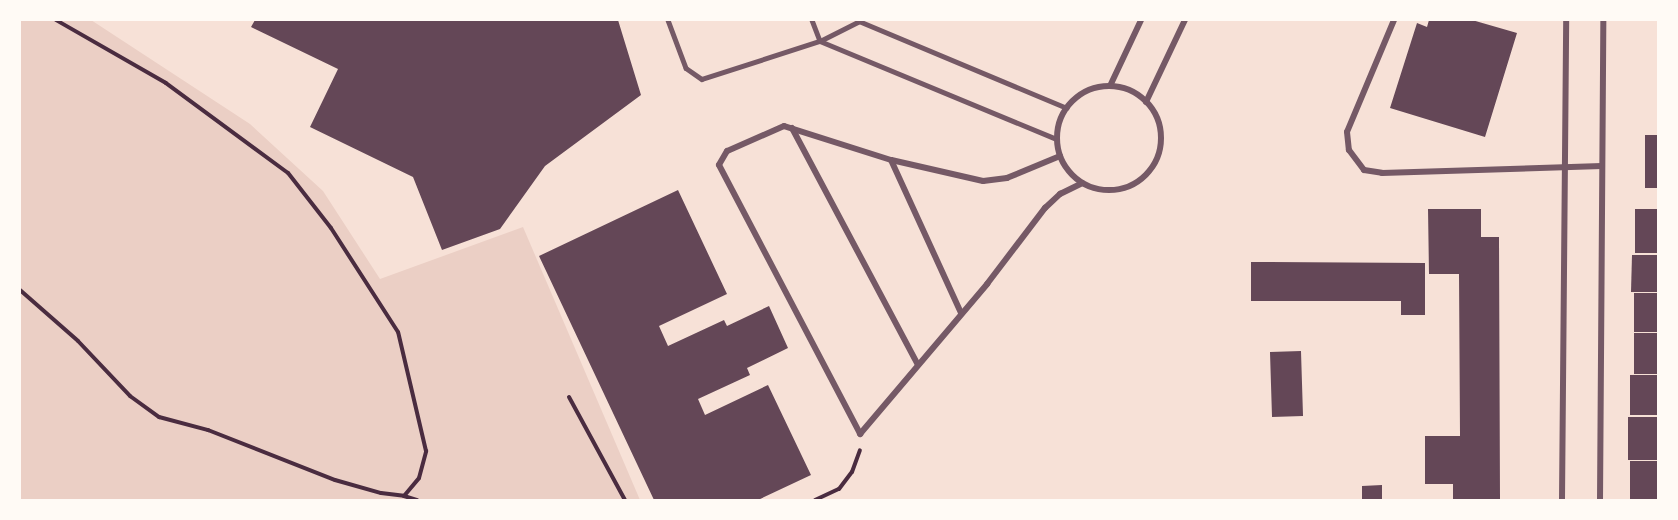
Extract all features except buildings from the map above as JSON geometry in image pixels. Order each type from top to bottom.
[{"type":"street","points":[[1110,86],[1141,20]]},
{"type":"street","points":[[1146,102],[1185,20]]},
{"type":"street","points":[[1394,20],[1347,132],[1349,150],[1364,170],[1382,173],[1602,166]]},
{"type":"street","points":[[1562,501],[1566,20]]},
{"type":"street","points":[[1600,501],[1603,20]]},
{"type":"street","points":[[1110,86],[1123,88],[1146,102],[1156,115],[1161,147],[1145,176],[1115,189],[1083,183],[1069,171],[1060,156],[1057,139],[1067,108],[1078,96],[1110,86]]},
{"type":"street","points":[[1060,156],[1015,175],[983,181],[891,160],[792,128],[778,127],[727,151],[719,165],[860,434],[1045,208],[1060,194],[1083,183]]},
{"type":"street","points":[[792,128],[918,365]]},
{"type":"street","points":[[891,160],[961,313]]},
{"type":"lane","points":[[668,20],[686,68],[702,79],[820,41],[859,20],[1067,108]]},
{"type":"lane","points":[[812,20],[820,41],[1057,139]]},
{"type":"path","points":[[56,20],[166,83],[288,173],[371,286],[398,332],[426,451],[419,478],[404,496]]},
{"type":"path","points":[[20,290],[78,341],[130,396],[159,417],[208,430],[335,480],[417,501]]},
{"type":"path","points":[[568,397],[625,501]]},
{"type":"path","points":[[815,501],[839,489],[852,472],[858,458],[860,434]]},
{"type":"shaded area","points":[[20,20],[91,20],[250,124],[323,191],[380,279],[523,227],[640,500],[20,500]]}]
